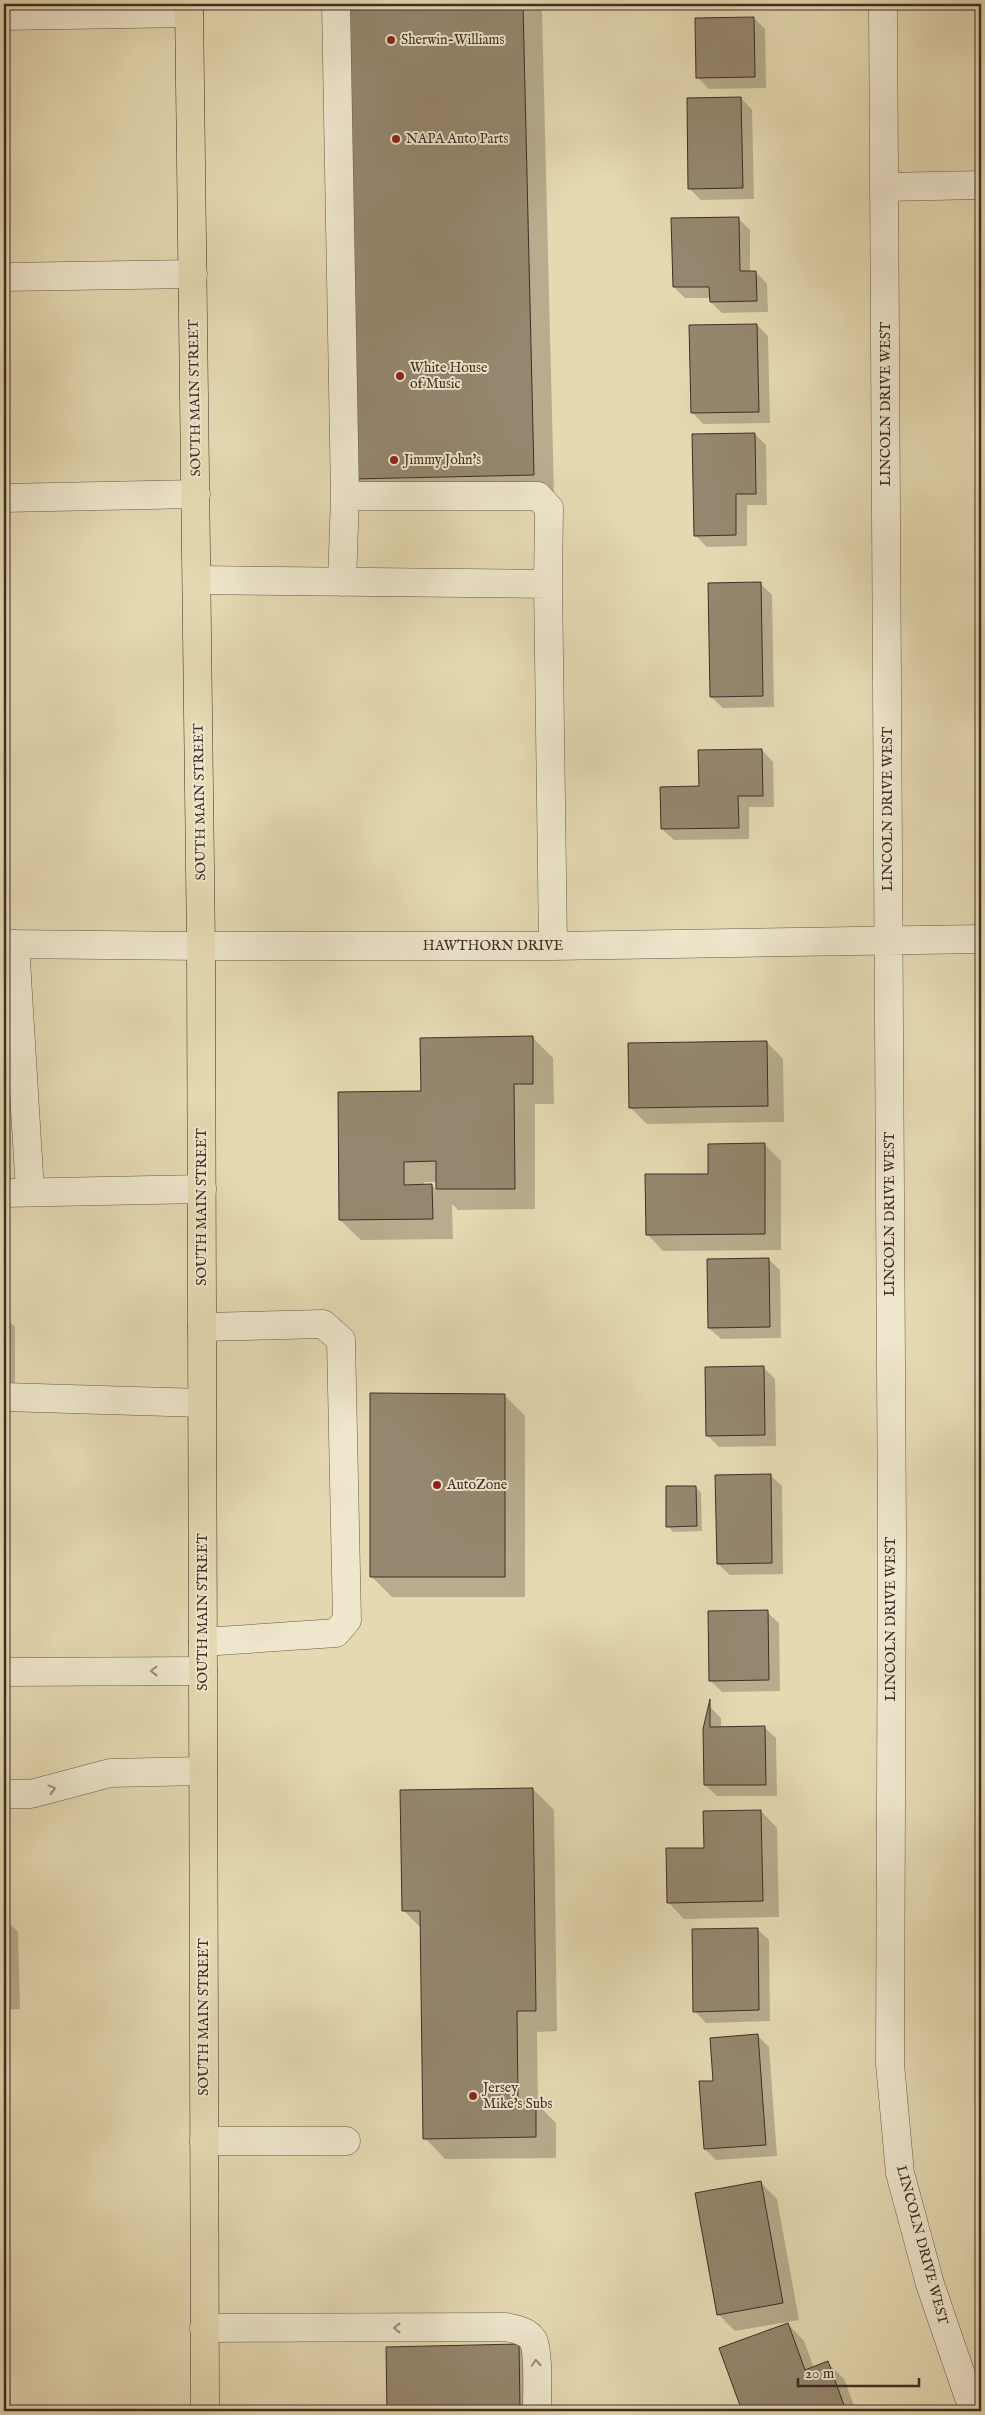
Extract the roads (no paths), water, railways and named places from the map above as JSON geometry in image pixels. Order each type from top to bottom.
[{"type":"main road","name":"SOUTH MAIN STREET","points":[[189,8],[201,946],[205,2411]]},
{"type":"street","points":[[336,4],[344,496],[342,582]]},
{"type":"street","name":"LINCOLN DRIVE WEST","points":[[883,4],[892,1536],[890,2064],[900,2173],[930,2284],[976,2411]]},
{"type":"street","points":[[4,16],[189,8]]},
{"type":"street","points":[[884,187],[981,185]]},
{"type":"street","points":[[4,278],[193,274]]},
{"type":"street","points":[[4,498],[196,494]]},
{"type":"street","points":[[344,496],[538,496],[549,508],[548,584],[553,946]]},
{"type":"street","points":[[197,580],[548,584]]},
{"type":"street","name":"HAWTHORN DRIVE","points":[[10,944],[553,946],[981,939]]},
{"type":"street","points":[[10,944],[12,1030],[30,1192]]},
{"type":"street","points":[[4,1193],[202,1190]]},
{"type":"street","points":[[202,1327],[323,1324],[341,1340],[348,1620],[336,1633],[203,1642]]},
{"type":"street","points":[[4,1397],[202,1403]]},
{"type":"street","points":[[4,1672],[203,1671]]},
{"type":"street","points":[[4,1794],[30,1794],[110,1773],[203,1771]]},
{"type":"street","points":[[204,2141],[346,2141]]},
{"type":"street","points":[[204,2328],[506,2327],[522,2330],[533,2341],[536,2358],[537,2411]]},
{"type":"place","name":"Sherwin-Williams","points":[[391,40]]},
{"type":"place","name":"NAPA Auto Parts","points":[[396,139]]},
{"type":"place","name":"White House of Music","points":[[400,376]]},
{"type":"place","name":"Jimmy John's","points":[[394,460]]},
{"type":"place","name":"AutoZone","points":[[437,1485]]},
{"type":"place","name":"Jersey Mike's Subs","points":[[473,2096]]}]
